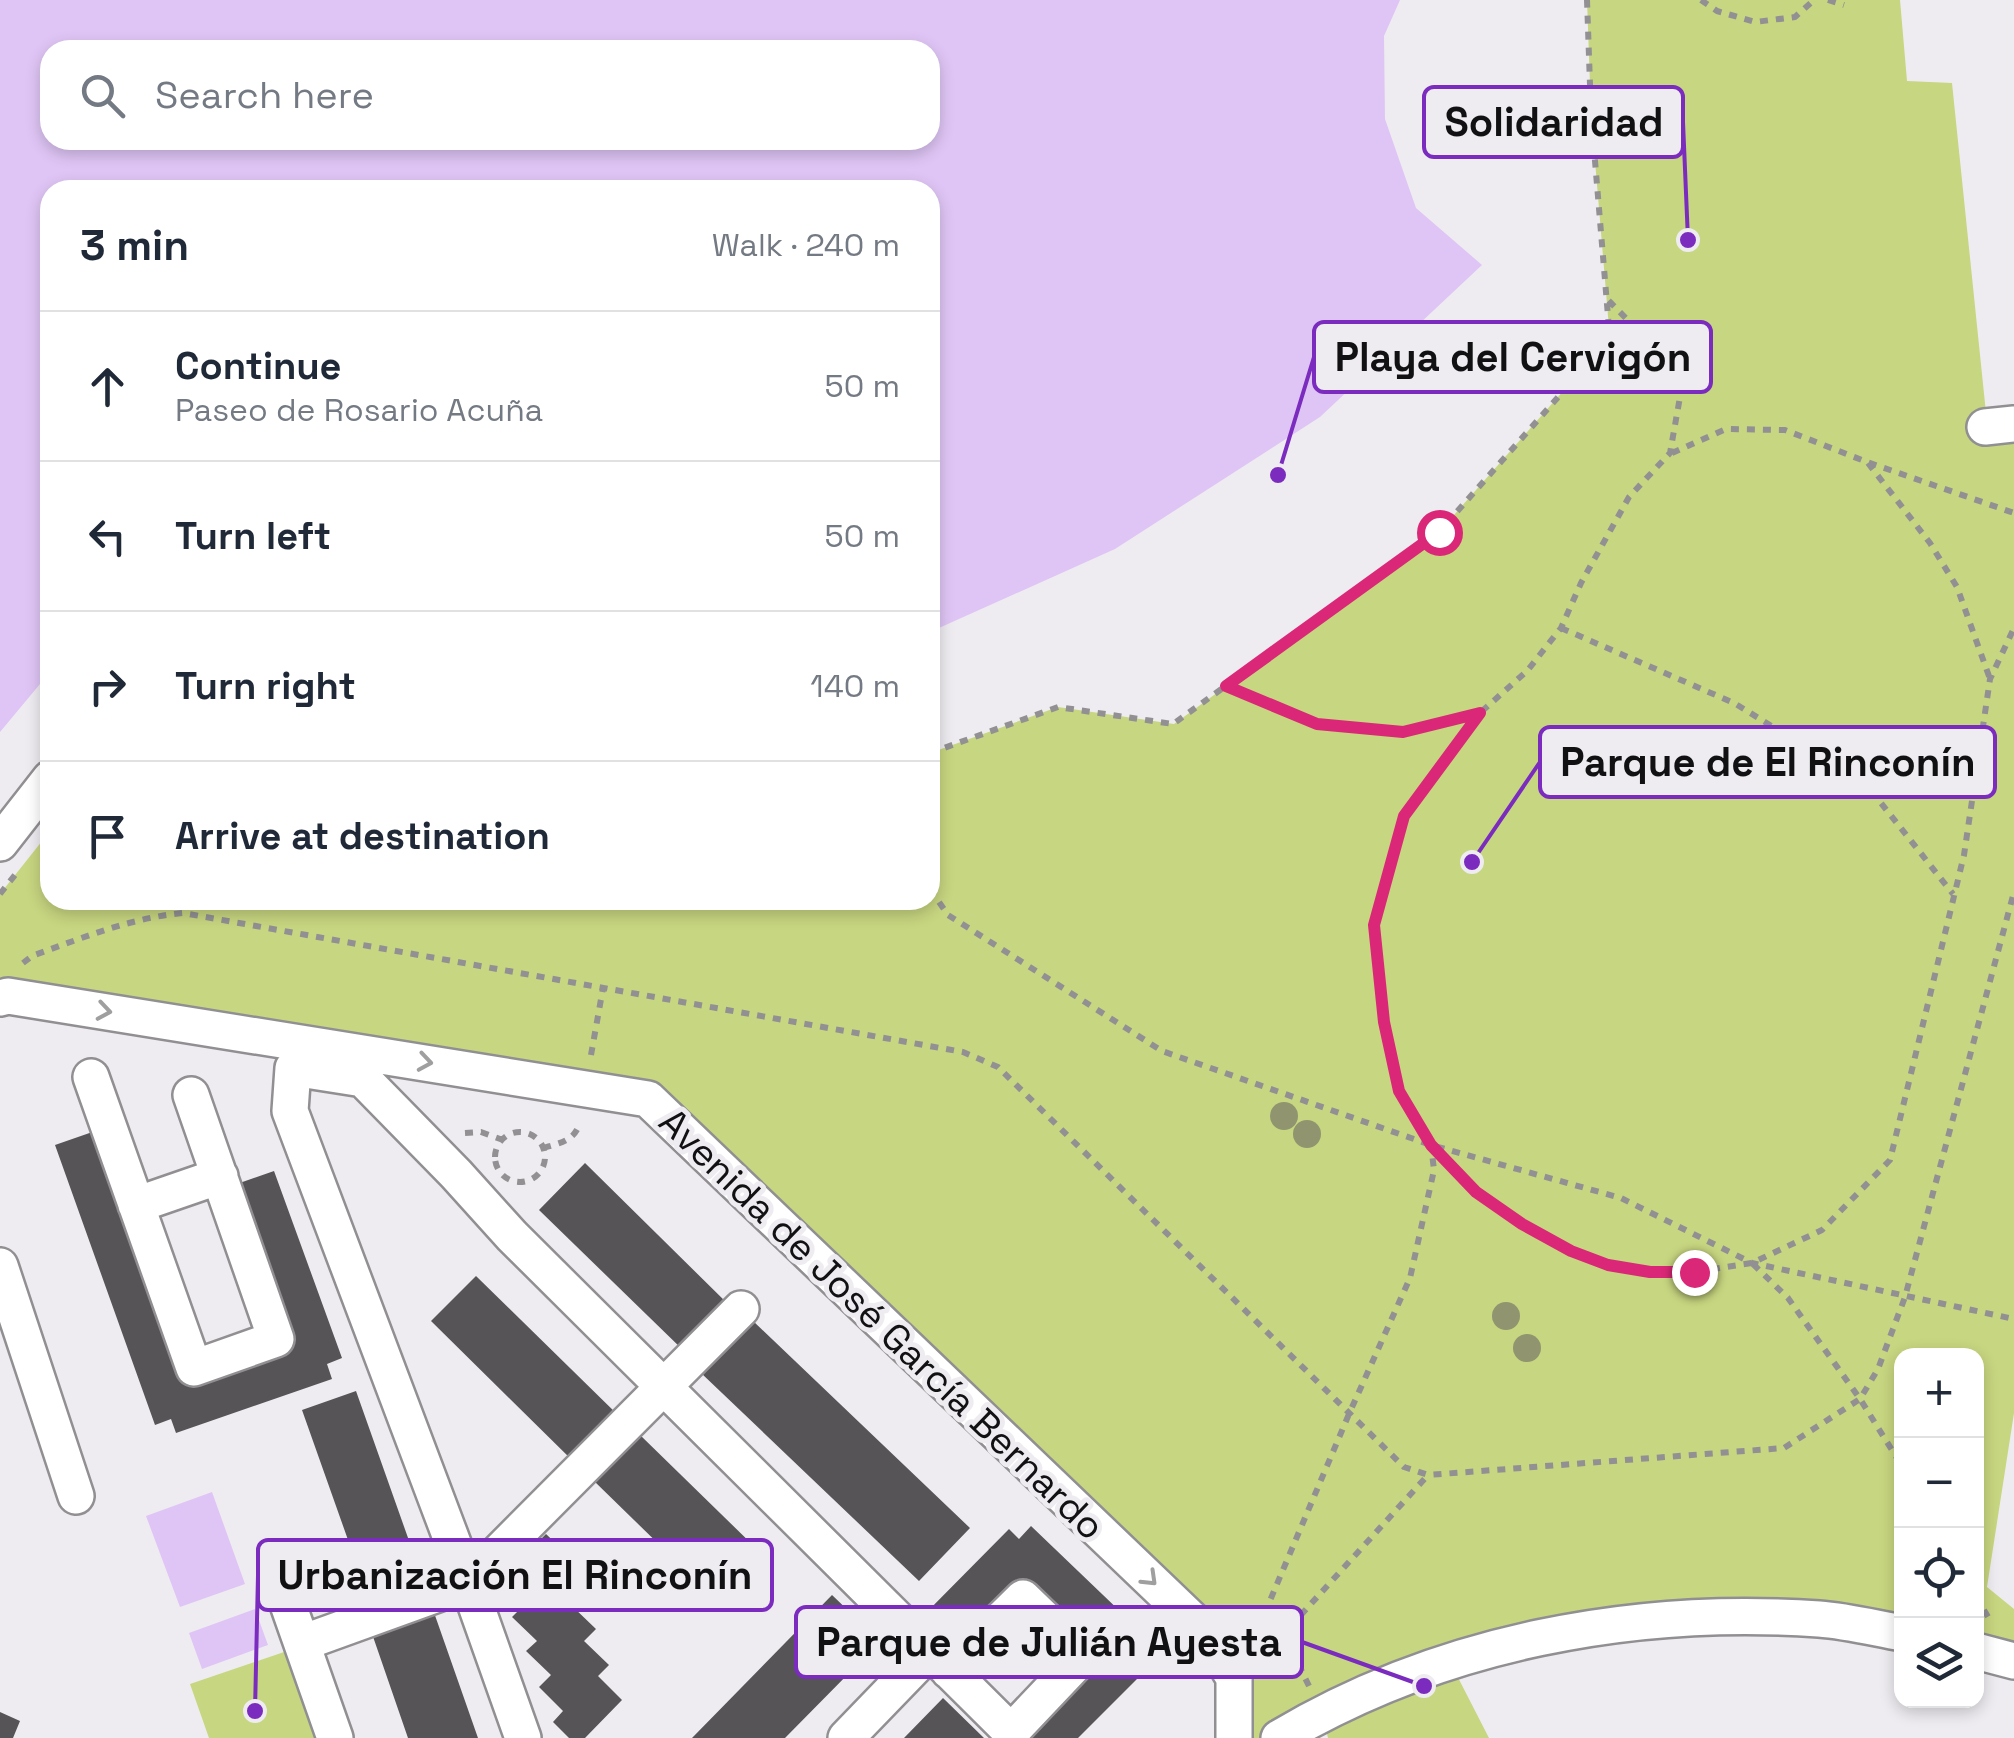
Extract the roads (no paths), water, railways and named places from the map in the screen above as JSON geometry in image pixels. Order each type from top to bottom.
[{"type":"street","points":[[0,844],[40,792]]},
{"type":"street","name":"Avenida de José García Bernardo","points":[[0,998],[8,996],[648,1100],[1208,1635],[1234,1678],[1234,1738]]},
{"type":"street","points":[[522,1738],[468,1583],[290,1112],[293,1068],[363,1079],[512,1236],[939,1661],[846,1738]]},
{"type":"street","points":[[91,1077],[194,1368],[276,1340],[192,1094]]},
{"type":"street","points":[[136,1205],[220,1176]]},
{"type":"street","points":[[0,1266],[76,1496]]},
{"type":"street","points":[[302,1644],[468,1583],[741,1309]]},
{"type":"street","points":[[284,1593],[335,1738]]},
{"type":"street","points":[[1279,1738],[1322,1712],[1448,1660],[1575,1630],[1687,1616],[1822,1619],[1894,1632]]},
{"type":"street","points":[[1984,1652],[2014,1661]]},
{"type":"place","name":"Solidaridad","points":[[1688,240]]},
{"type":"place","name":"Playa del Cervigón","points":[[1278,475]]},
{"type":"place","name":"Parque de El Rinconín","points":[[1472,862]]},
{"type":"place","name":"Parque de Julián Ayesta","points":[[1424,1686]]},
{"type":"place","name":"Urbanización El Rinconín","points":[[255,1711]]}]
